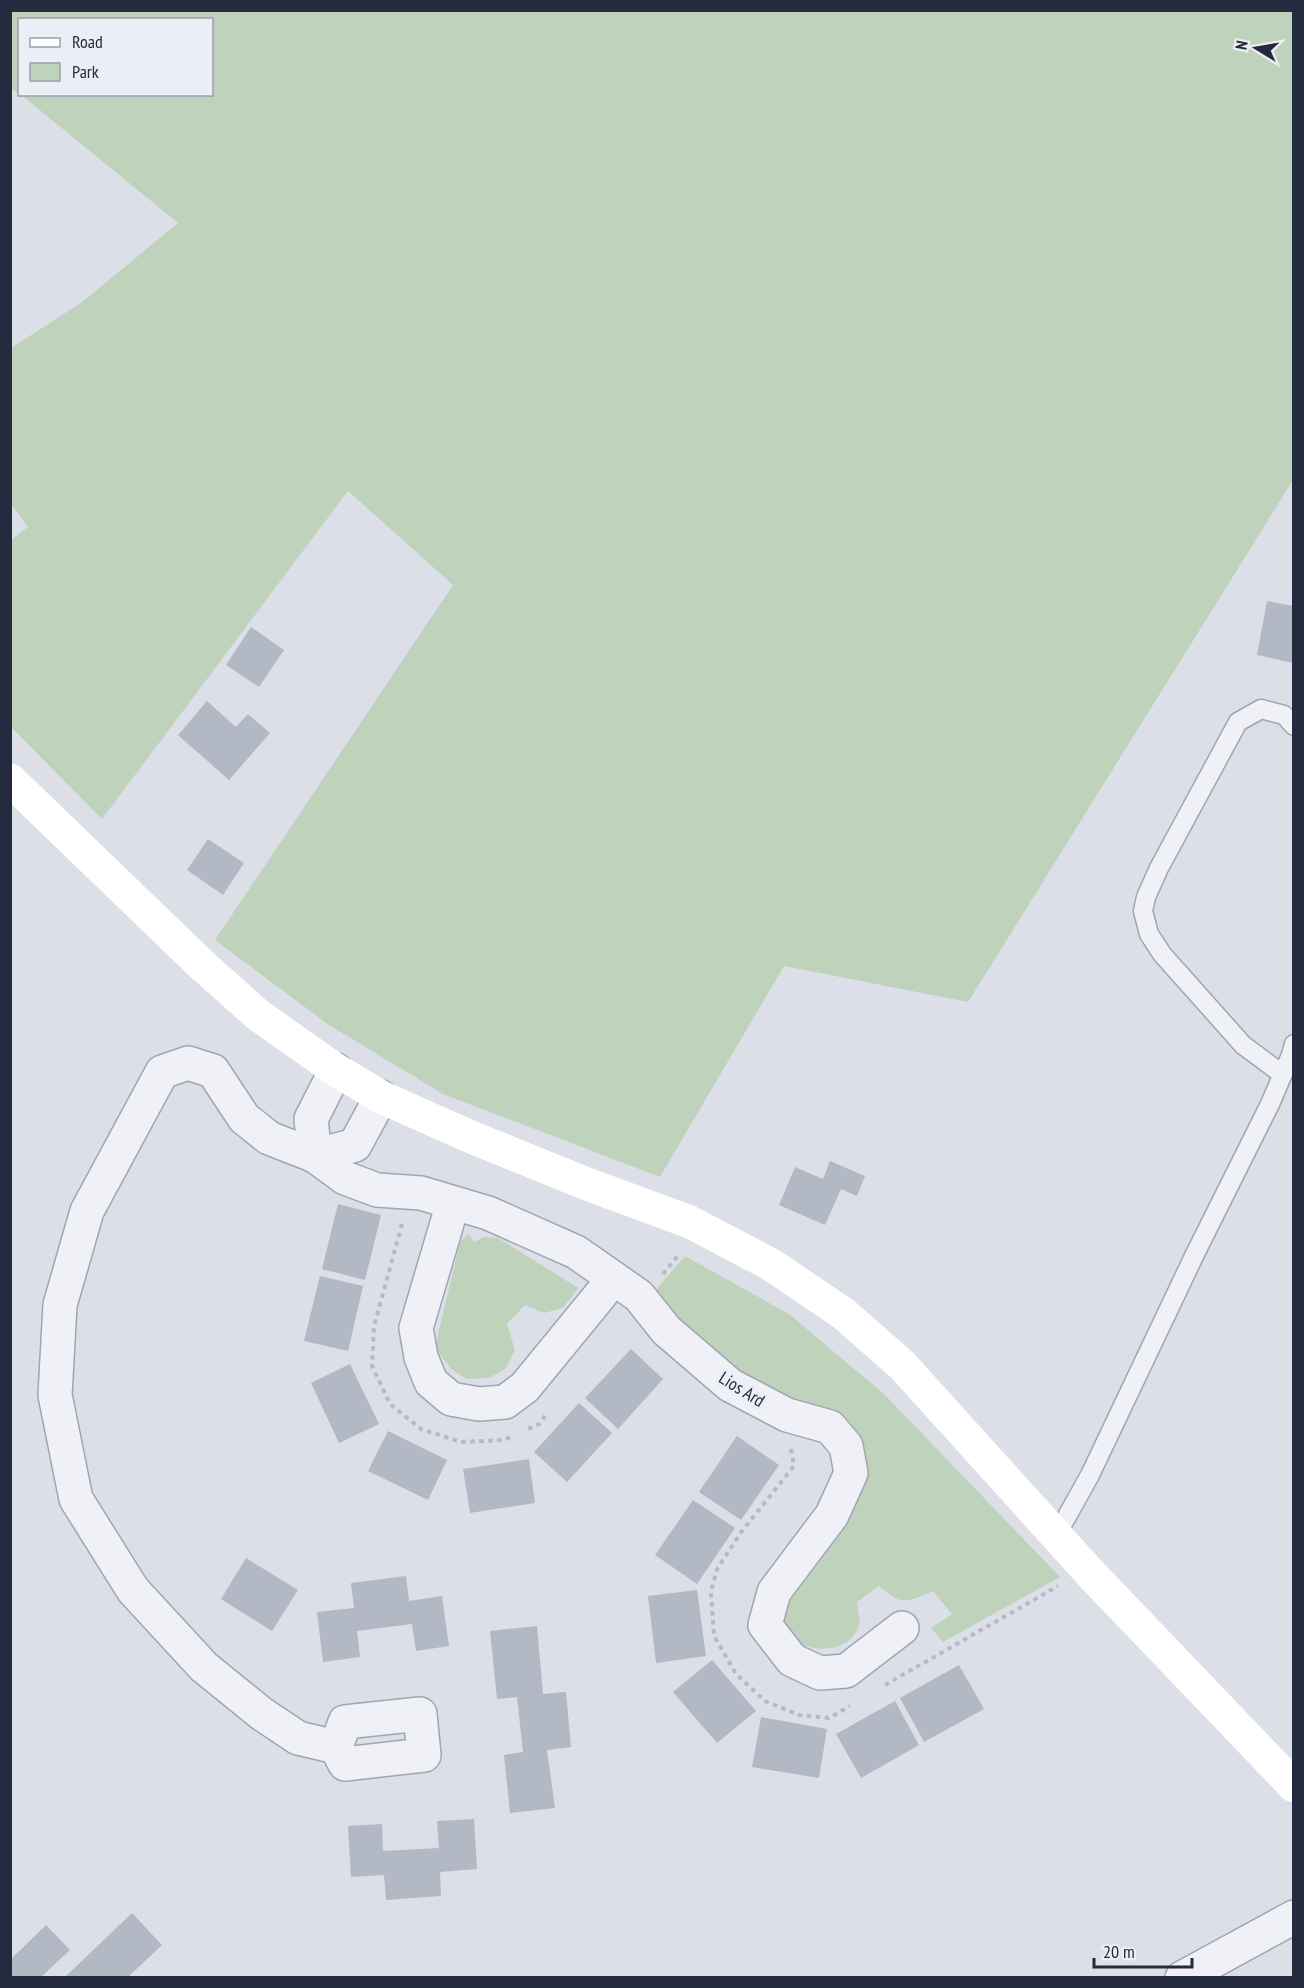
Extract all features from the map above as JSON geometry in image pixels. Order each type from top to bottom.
[{"type":"main road","points":[[10,780],[202,965],[258,1015],[336,1070],[381,1097],[471,1137],[699,1227],[770,1264],[844,1314],[903,1366],[1086,1569],[1293,1786]]},
{"type":"street","name":"Lios Ard","points":[[336,1748],[298,1738],[262,1714],[204,1667],[134,1590],[76,1499],[55,1395],[60,1305],[87,1211],[162,1072],[188,1063],[213,1071],[244,1118],[269,1138],[315,1156],[345,1178],[377,1190],[421,1193],[488,1213],[576,1252],[639,1296],[666,1330],[730,1385],[787,1415],[830,1427],[846,1446],[851,1473],[832,1515],[774,1592],[765,1625],[792,1660],[820,1673],[846,1671],[902,1628]]},
{"type":"street","points":[[336,1070],[311,1119],[315,1156],[355,1145],[381,1097]]},
{"type":"street","points":[[453,1203],[416,1328],[421,1357],[431,1382],[450,1399],[479,1404],[505,1402],[525,1387],[547,1339],[602,1293]]},
{"type":"street","points":[[1182,1977],[1293,1917]]},
{"type":"lane","points":[[1282,1074],[1243,1045],[1162,954],[1149,934],[1143,911],[1146,897],[1159,868],[1238,722],[1261,709],[1284,715],[1293,726]]},
{"type":"lane","points":[[1056,1536],[1090,1474],[1291,1055],[1293,1044]]},
{"type":"path","points":[[404,1214],[374,1326],[372,1366],[390,1404],[421,1429],[461,1442],[504,1440],[538,1424],[546,1415]]},
{"type":"path","points":[[643,1301],[699,1227]]},
{"type":"path","points":[[790,1447],[794,1466],[742,1531],[717,1569],[711,1592],[714,1636],[736,1674],[765,1701],[799,1715],[829,1718],[860,1700]]},
{"type":"path","points":[[880,1688],[1086,1569]]},
{"type":"green space","points":[[11,10],[1293,11],[1293,480],[968,1002],[784,966],[660,1177],[443,1094],[329,1025],[215,940],[453,585],[348,491],[102,819],[11,727],[11,540],[28,527],[11,504],[11,348],[81,303],[178,223],[22,96],[213,96],[213,18],[18,18],[18,93],[11,89]]},
{"type":"green space","points":[[469,1234],[474,1242],[484,1237],[498,1238],[578,1288],[563,1308],[544,1313],[525,1305],[507,1324],[515,1350],[505,1369],[489,1378],[467,1379],[451,1369],[435,1347],[460,1242]]},
{"type":"green space","points":[[685,1256],[789,1314],[884,1394],[1060,1577],[943,1642],[931,1628],[952,1614],[933,1591],[910,1600],[900,1600],[879,1586],[857,1602],[859,1625],[855,1634],[840,1646],[820,1649],[800,1644],[790,1637],[777,1622],[858,1451],[707,1352],[655,1291]]},
{"type":"building","points":[[1267,601],[1293,606],[1293,663],[1257,655]]},
{"type":"building","points":[[251,627],[284,650],[259,687],[226,665]]},
{"type":"building","points":[[207,701],[236,727],[248,714],[270,733],[229,780],[178,735]]},
{"type":"building","points":[[208,839],[244,863],[223,895],[187,870]]},
{"type":"building","points":[[830,1161],[865,1176],[857,1196],[841,1189],[825,1225],[779,1205],[795,1167],[823,1179]]},
{"type":"building","points":[[338,1204],[381,1215],[365,1280],[322,1269]]},
{"type":"building","points":[[320,1276],[363,1286],[348,1351],[304,1341]]},
{"type":"building","points":[[631,1349],[663,1379],[618,1429],[585,1398]]},
{"type":"building","points":[[350,1364],[379,1424],[339,1443],[311,1383]]},
{"type":"building","points":[[579,1403],[612,1433],[567,1482],[534,1452]]},
{"type":"building","points":[[388,1431],[447,1460],[428,1500],[368,1471]]},
{"type":"building","points":[[737,1436],[779,1465],[741,1520],[699,1492]]},
{"type":"building","points":[[529,1459],[535,1503],[470,1513],[463,1469]]},
{"type":"building","points":[[693,1500],[735,1528],[697,1584],[655,1555]]},
{"type":"building","points":[[246,1558],[298,1590],[272,1631],[221,1599]]},
{"type":"building","points":[[406,1576],[409,1601],[442,1596],[449,1646],[416,1651],[412,1624],[357,1631],[360,1657],[323,1662],[317,1612],[354,1608],[351,1583]]},
{"type":"building","points":[[697,1590],[706,1656],[656,1663],[648,1596]]},
{"type":"building","points":[[537,1626],[543,1694],[566,1692],[571,1747],[547,1750],[555,1808],[510,1813],[504,1755],[523,1752],[517,1697],[497,1699],[490,1631]]},
{"type":"building","points":[[712,1660],[756,1711],[717,1743],[673,1692]]},
{"type":"building","points":[[959,1665],[984,1709],[924,1742],[900,1698]]},
{"type":"building","points":[[895,1701],[919,1745],[861,1778],[836,1734]]},
{"type":"building","points":[[761,1717],[827,1729],[819,1778],[752,1767]]},
{"type":"building","points":[[474,1819],[477,1869],[440,1872],[441,1896],[386,1900],[384,1875],[351,1877],[348,1826],[382,1824],[383,1851],[439,1848],[437,1821]]},
{"type":"building","points":[[132,1913],[162,1945],[128,1977],[65,1977]]},
{"type":"building","points":[[46,1925],[70,1950],[41,1977],[14,1977],[10,1974],[10,1960]]}]
